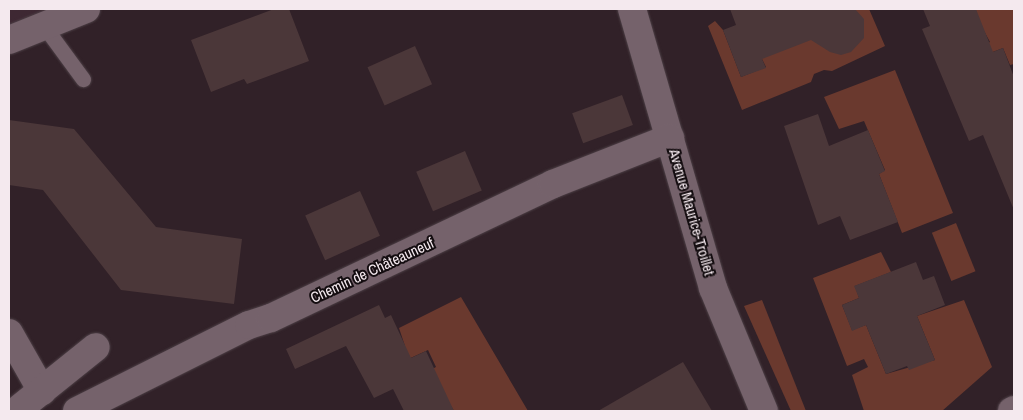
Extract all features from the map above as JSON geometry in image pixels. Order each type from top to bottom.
[{"type":"street","points":[[9,40],[86,9]]},
{"type":"street","name":"Avenue Maurice-Troillet","points":[[632,9],[713,288],[764,411]]},
{"type":"street","name":"Chemin de Châteauneuf","points":[[77,411],[249,325],[271,318],[553,184],[670,138]]},
{"type":"street","points":[[9,333],[42,391]]},
{"type":"street","points":[[20,408],[96,347]]},
{"type":"lane","points":[[44,26],[83,79]]},
{"type":"shaded area","points":[[9,9],[86,9],[9,40]]},
{"type":"shaded area","points":[[767,9],[869,9],[885,46],[832,71],[824,70],[814,74],[811,82],[742,110],[708,26],[715,21],[723,30],[741,77],[766,67],[762,59]]},
{"type":"shaded area","points":[[972,9],[1014,9],[1014,64],[1010,65],[1003,48],[985,55],[983,46],[990,42]]},
{"type":"shaded area","points":[[895,70],[953,213],[902,233],[879,174],[885,170],[864,121],[839,129],[824,97]]},
{"type":"shaded area","points":[[956,223],[975,271],[951,281],[932,233]]},
{"type":"shaded area","points":[[881,252],[891,272],[855,286],[859,298],[842,305],[852,330],[866,325],[886,374],[935,360],[917,316],[964,300],[992,367],[942,411],[864,411],[852,375],[868,367],[864,359],[847,366],[813,278]]},
{"type":"shaded area","points":[[461,297],[528,411],[454,411],[430,370],[436,367],[428,350],[404,361],[405,346],[399,328]]},
{"type":"shaded area","points":[[762,300],[806,411],[791,411],[744,306]]},
{"type":"building","points":[[274,9],[289,9],[309,61],[247,84],[244,79],[211,92],[191,40]]},
{"type":"building","points":[[730,9],[855,9],[864,19],[864,38],[851,52],[841,55],[830,52],[811,40],[762,59],[766,68],[741,77],[723,30],[736,25]]},
{"type":"building","points":[[923,9],[976,9],[993,52],[1003,48],[1014,77],[1014,210],[983,135],[969,141],[922,29],[930,26]]},
{"type":"building","points":[[415,46],[432,84],[385,106],[367,67]]},
{"type":"building","points":[[622,95],[633,125],[583,143],[572,113]]},
{"type":"building","points":[[818,114],[829,146],[868,130],[885,171],[879,174],[898,222],[850,240],[840,216],[818,225],[784,126]]},
{"type":"building","points":[[9,120],[74,129],[156,227],[242,239],[234,304],[121,290],[43,190],[9,185]]},
{"type":"building","points":[[465,151],[482,191],[433,211],[416,172]]},
{"type":"building","points":[[360,191],[380,236],[325,260],[305,215]]},
{"type":"building","points":[[916,262],[923,280],[934,276],[945,305],[917,316],[935,360],[909,370],[907,366],[886,374],[866,325],[852,331],[842,305],[859,298],[854,286]]},
{"type":"building","points":[[379,305],[385,318],[391,315],[411,358],[426,351],[454,411],[404,411],[393,389],[374,398],[346,346],[295,369],[286,349]]},
{"type":"building","points":[[683,362],[712,411],[598,411]]}]
